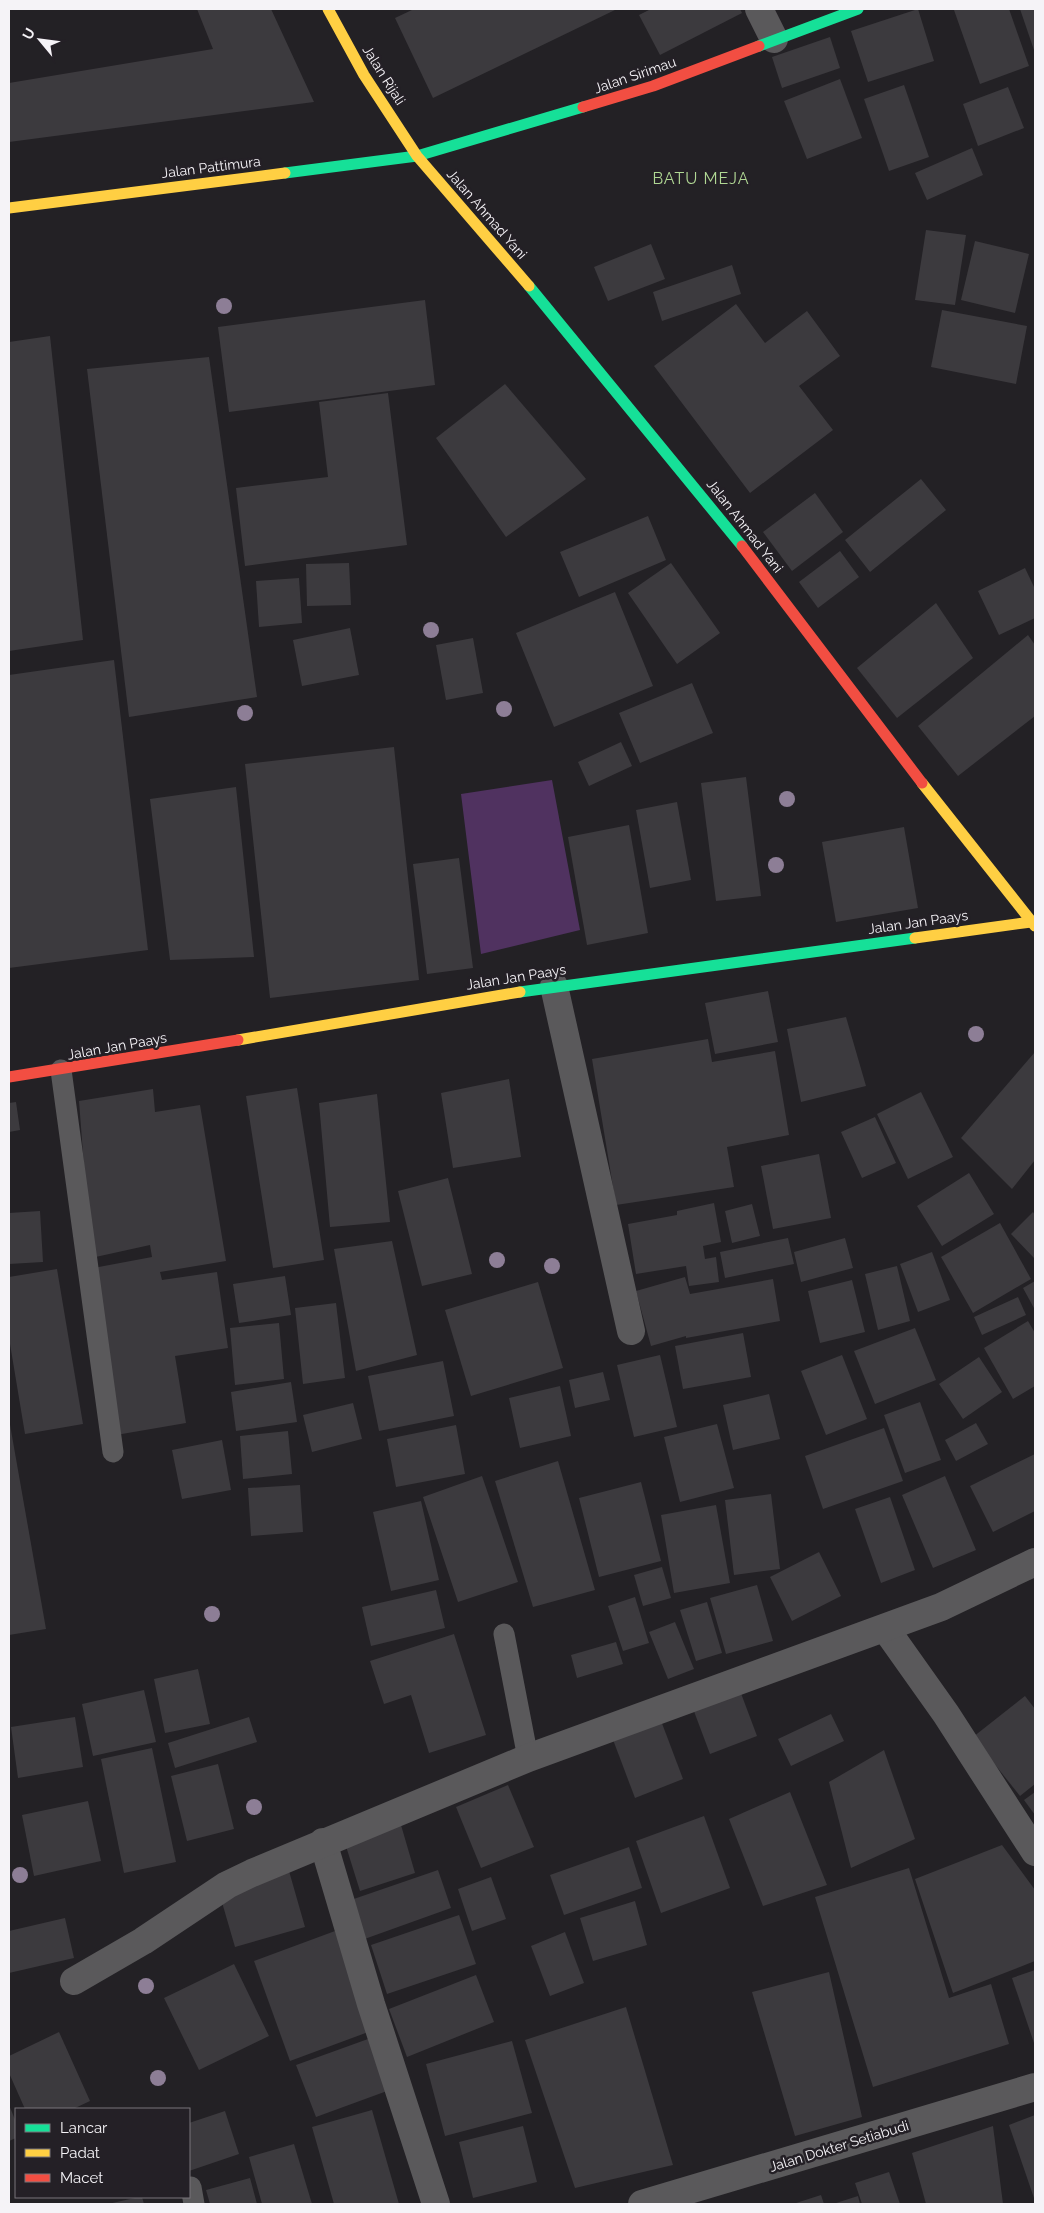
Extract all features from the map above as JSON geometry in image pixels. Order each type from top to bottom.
[{"type":"main road","name":"Jalan Rijali","points":[[328,9],[364,75],[417,156]]},
{"type":"main road","name":"Jalan Sirimau","points":[[417,156],[653,86],[858,9]]},
{"type":"main road","name":"Jalan Pattimura","points":[[9,208],[417,156]]},
{"type":"main road","name":"Jalan Ahmad Yani","points":[[417,156],[568,331],[729,529],[899,754],[1033,924]]},
{"type":"main road","name":"Jalan Jan Paays","points":[[9,1077],[61,1070],[554,986],[1033,924]]},
{"type":"street","points":[[759,9],[774,40]]},
{"type":"street","points":[[554,986],[631,1331]]},
{"type":"street","points":[[74,1981],[142,1941],[227,1885],[323,1842],[528,1758],[940,1607],[1035,1562]]},
{"type":"street","points":[[885,1628],[946,1714],[1035,1852]]},
{"type":"street","points":[[323,1842],[371,2004],[436,2204]]},
{"type":"street","name":"Jalan Dokter Setiabudi","points":[[642,2204],[702,2196],[1035,2087]]},
{"type":"lane","points":[[61,1070],[112,1452]]},
{"type":"lane","points":[[504,1634],[528,1758]]},
{"type":"shaded area","points":[[552,780],[580,930],[481,954],[461,794]]},
{"type":"building","points":[[197,9],[271,9],[314,102],[9,142],[9,83],[213,49]]},
{"type":"building","points":[[414,9],[617,9],[433,98],[395,18]]},
{"type":"building","points":[[651,9],[740,9],[742,13],[660,55],[639,15]]},
{"type":"building","points":[[918,9],[934,61],[868,82],[851,31]]},
{"type":"building","points":[[1009,9],[1029,66],[980,84],[954,10]]},
{"type":"building","points":[[1020,9],[1035,9],[1035,53]]},
{"type":"building","points":[[830,37],[840,68],[782,88],[772,57]]},
{"type":"building","points":[[840,79],[862,138],[807,159],[784,101]]},
{"type":"building","points":[[904,85],[929,157],[889,171],[864,99]]},
{"type":"building","points":[[1008,87],[1024,128],[978,146],[963,104]]},
{"type":"building","points":[[972,148],[983,175],[927,200],[915,173]]},
{"type":"building","points":[[926,230],[966,235],[955,305],[915,300]]},
{"type":"building","points":[[975,241],[1029,254],[1015,313],[961,300]]},
{"type":"building","points":[[651,244],[665,279],[608,301],[594,267]]},
{"type":"building","points":[[732,265],[741,294],[662,321],[653,292]]},
{"type":"building","points":[[425,300],[435,385],[229,412],[218,327]]},
{"type":"building","points":[[736,304],[765,343],[807,311],[840,356],[799,386],[833,430],[750,493],[654,366]]},
{"type":"building","points":[[942,310],[1027,326],[1016,384],[931,367]]},
{"type":"building","points":[[50,336],[83,640],[9,651],[9,342]]},
{"type":"building","points":[[209,357],[257,697],[129,717],[87,369]]},
{"type":"building","points":[[505,384],[586,479],[506,537],[436,438]]},
{"type":"building","points":[[388,393],[407,545],[245,566],[236,488],[328,477],[319,402]]},
{"type":"building","points":[[921,479],[946,510],[870,572],[845,540]]},
{"type":"building","points":[[815,493],[843,532],[792,571],[763,532]]},
{"type":"building","points":[[648,516],[666,560],[579,597],[560,552]]},
{"type":"building","points":[[840,551],[859,577],[818,608],[799,582]]},
{"type":"building","points":[[349,563],[351,605],[307,606],[306,564]]},
{"type":"building","points":[[671,563],[720,633],[677,664],[628,593]]},
{"type":"building","points":[[1025,568],[1035,589],[1035,618],[999,635],[978,591]]},
{"type":"building","points":[[299,578],[302,623],[259,627],[256,581]]},
{"type":"building","points":[[615,592],[653,686],[554,727],[516,633]]},
{"type":"building","points":[[936,603],[973,658],[897,718],[857,668]]},
{"type":"building","points":[[350,628],[359,675],[302,686],[293,640]]},
{"type":"building","points":[[1028,635],[1035,645],[1035,716],[958,776],[918,726]]},
{"type":"building","points":[[473,638],[483,693],[446,700],[436,645]]},
{"type":"building","points":[[114,660],[148,950],[9,968],[9,675]]},
{"type":"building","points":[[692,683],[713,733],[640,763],[619,713]]},
{"type":"building","points":[[621,742],[632,766],[589,786],[578,762]]},
{"type":"building","points":[[394,747],[419,980],[270,998],[245,764]]},
{"type":"building","points":[[746,777],[761,896],[716,901],[701,783]]},
{"type":"building","points":[[236,787],[254,957],[170,960],[150,799]]},
{"type":"building","points":[[677,802],[691,880],[650,888],[636,810]]},
{"type":"building","points":[[629,825],[648,933],[587,945],[568,837]]},
{"type":"building","points":[[904,827],[918,908],[836,922],[822,842]]},
{"type":"building","points":[[459,858],[473,968],[427,974],[413,864]]},
{"type":"building","points":[[768,991],[778,1042],[715,1054],[705,1003]]},
{"type":"building","points":[[846,1017],[866,1086],[801,1102],[787,1029]]},
{"type":"building","points":[[708,1039],[712,1062],[775,1051],[789,1135],[727,1147],[734,1187],[616,1205],[592,1059]]},
{"type":"building","points":[[1035,1052],[1035,1160],[1012,1189],[961,1138]]},
{"type":"building","points":[[509,1079],[521,1157],[453,1168],[441,1093]]},
{"type":"building","points":[[297,1088],[324,1260],[273,1268],[246,1096]]},
{"type":"building","points":[[153,1089],[155,1112],[200,1105],[226,1261],[160,1272],[162,1280],[217,1272],[228,1348],[175,1356],[186,1423],[116,1435],[88,1269],[152,1257],[150,1245],[91,1258],[79,1101]]},
{"type":"building","points":[[921,1092],[953,1157],[908,1179],[877,1114]]},
{"type":"building","points":[[377,1094],[390,1222],[330,1227],[319,1103]]},
{"type":"building","points":[[16,1102],[20,1130],[9,1132],[9,1103]]},
{"type":"building","points":[[875,1117],[896,1163],[862,1178],[841,1132]]},
{"type":"building","points":[[819,1154],[831,1218],[773,1229],[761,1166]]},
{"type":"building","points":[[969,1173],[994,1214],[942,1246],[917,1206]]},
{"type":"building","points":[[448,1178],[472,1274],[422,1286],[398,1191]]},
{"type":"building","points":[[714,1203],[721,1242],[703,1246],[705,1259],[716,1257],[719,1282],[689,1286],[686,1266],[636,1274],[628,1224],[677,1215],[677,1211]]},
{"type":"building","points":[[752,1204],[760,1236],[732,1243],[725,1211]]},
{"type":"building","points":[[40,1211],[43,1262],[9,1264],[9,1213]]},
{"type":"building","points":[[1033,1212],[1035,1215],[1035,1259],[1011,1234]]},
{"type":"building","points":[[1000,1223],[1031,1279],[973,1313],[941,1257]]},
{"type":"building","points":[[788,1238],[794,1264],[725,1278],[720,1252]]},
{"type":"building","points":[[845,1238],[853,1268],[801,1282],[794,1252]]},
{"type":"building","points":[[392,1241],[417,1355],[356,1371],[334,1249]]},
{"type":"building","points":[[932,1252],[950,1300],[918,1312],[900,1264]]},
{"type":"building","points":[[897,1266],[910,1321],[878,1330],[865,1274]]},
{"type":"building","points":[[57,1269],[83,1424],[25,1434],[9,1338],[9,1277]]},
{"type":"building","points":[[285,1276],[291,1315],[239,1323],[233,1284]]},
{"type":"building","points":[[685,1277],[690,1294],[773,1279],[780,1321],[686,1338],[686,1336],[651,1346],[636,1291]]},
{"type":"building","points":[[852,1280],[865,1332],[820,1343],[808,1291]]},
{"type":"building","points":[[1035,1281],[1035,1310],[1023,1288]]},
{"type":"building","points":[[538,1282],[563,1368],[471,1396],[445,1310]]},
{"type":"building","points":[[1018,1297],[1026,1315],[982,1335],[974,1317]]},
{"type":"building","points":[[336,1303],[345,1378],[303,1384],[295,1308]]},
{"type":"building","points":[[1028,1321],[1035,1333],[1035,1386],[1013,1399],[984,1348]]},
{"type":"building","points":[[279,1323],[284,1379],[235,1385],[230,1328]]},
{"type":"building","points":[[915,1328],[936,1380],[875,1404],[854,1351]]},
{"type":"building","points":[[743,1333],[751,1377],[683,1389],[675,1346]]},
{"type":"building","points":[[660,1355],[677,1427],[634,1437],[617,1365]]},
{"type":"building","points":[[842,1355],[867,1419],[826,1435],[801,1371]]},
{"type":"building","points":[[979,1357],[1002,1392],[963,1419],[939,1384]]},
{"type":"building","points":[[443,1361],[454,1416],[379,1431],[368,1376]]},
{"type":"building","points":[[603,1372],[610,1400],[575,1408],[569,1380]]},
{"type":"building","points":[[291,1382],[297,1422],[236,1431],[231,1392]]},
{"type":"building","points":[[560,1386],[571,1436],[520,1448],[509,1398]]},
{"type":"building","points":[[769,1394],[780,1439],[733,1450],[723,1405]]},
{"type":"building","points":[[920,1402],[941,1460],[905,1473],[884,1415]]},
{"type":"building","points":[[353,1403],[362,1439],[312,1452],[303,1415]]},
{"type":"building","points":[[9,1419],[46,1629],[9,1635]]},
{"type":"building","points":[[976,1423],[988,1444],[956,1461],[945,1440]]},
{"type":"building","points":[[717,1424],[734,1488],[680,1502],[664,1437]]},
{"type":"building","points":[[456,1425],[465,1474],[396,1487],[387,1439]]},
{"type":"building","points":[[884,1428],[903,1481],[823,1509],[805,1456]]},
{"type":"building","points":[[288,1431],[292,1474],[243,1479],[240,1436]]},
{"type":"building","points":[[222,1440],[231,1490],[182,1499],[172,1450]]},
{"type":"building","points":[[1035,1454],[1035,1511],[993,1532],[970,1486]]},
{"type":"building","points":[[558,1461],[595,1590],[533,1607],[495,1481]]},
{"type":"building","points":[[482,1476],[518,1582],[458,1602],[423,1497]]},
{"type":"building","points":[[945,1476],[976,1550],[933,1568],[902,1495]]},
{"type":"building","points":[[641,1482],[661,1561],[599,1577],[579,1498]]},
{"type":"building","points":[[300,1485],[303,1532],[251,1536],[248,1488]]},
{"type":"building","points":[[771,1494],[780,1569],[734,1575],[725,1500]]},
{"type":"building","points":[[890,1497],[915,1570],[881,1583],[855,1509]]},
{"type":"building","points":[[421,1501],[439,1580],[391,1591],[373,1512]]},
{"type":"building","points":[[716,1505],[730,1583],[674,1593],[661,1515]]},
{"type":"building","points":[[819,1552],[841,1596],[792,1621],[770,1577]]},
{"type":"building","points":[[662,1567],[671,1598],[643,1606],[634,1575]]},
{"type":"building","points":[[757,1585],[773,1641],[726,1654],[710,1598]]},
{"type":"building","points":[[436,1590],[445,1628],[371,1646],[362,1607]]},
{"type":"building","points":[[635,1597],[649,1643],[623,1651],[608,1606]]},
{"type":"building","points":[[707,1602],[722,1653],[696,1661],[680,1610]]},
{"type":"building","points":[[675,1622],[694,1669],[668,1679],[649,1632]]},
{"type":"building","points":[[454,1634],[486,1735],[429,1753],[411,1695],[384,1704],[370,1661]]},
{"type":"building","points":[[616,1642],[623,1664],[577,1678],[571,1655]]},
{"type":"building","points":[[198,1669],[210,1724],[165,1733],[154,1679]]},
{"type":"building","points":[[739,1688],[757,1736],[710,1754],[692,1706]]},
{"type":"building","points":[[144,1690],[156,1742],[93,1756],[82,1704]]},
{"type":"building","points":[[1025,1696],[1035,1709],[1035,1784],[1020,1796],[973,1737]]},
{"type":"building","points":[[831,1714],[844,1741],[791,1766],[778,1739]]},
{"type":"building","points":[[75,1717],[83,1767],[18,1778],[11,1727]]},
{"type":"building","points":[[249,1717],[257,1742],[175,1768],[168,1743]]},
{"type":"building","points":[[660,1718],[683,1779],[635,1798],[612,1737]]},
{"type":"building","points":[[152,1748],[176,1862],[124,1873],[101,1759]]},
{"type":"building","points":[[884,1750],[915,1839],[851,1868],[829,1782]]},
{"type":"building","points":[[218,1764],[234,1829],[187,1841],[171,1776]]},
{"type":"building","points":[[508,1785],[534,1847],[481,1868],[456,1807]]},
{"type":"building","points":[[790,1792],[827,1885],[763,1906],[729,1819]]},
{"type":"building","points":[[1035,1792],[1035,1815],[1024,1800]]},
{"type":"building","points":[[88,1801],[101,1861],[34,1876],[22,1815]]},
{"type":"building","points":[[704,1816],[730,1888],[661,1913],[636,1841]]},
{"type":"building","points":[[401,1825],[415,1873],[360,1891],[345,1843]]},
{"type":"building","points":[[1002,1845],[1035,1890],[1035,1961],[953,1993],[915,1879]]},
{"type":"building","points":[[629,1847],[642,1888],[564,1915],[550,1875]]},
{"type":"building","points":[[909,1868],[949,1998],[991,1984],[1009,2044],[873,2087],[815,1897]]},
{"type":"building","points":[[438,1870],[451,1908],[359,1941],[345,1902]]},
{"type":"building","points":[[289,1871],[305,1927],[235,1947],[219,1892]]},
{"type":"building","points":[[491,1877],[506,1919],[472,1931],[458,1889]]},
{"type":"building","points":[[635,1901],[647,1945],[593,1961],[580,1918]]},
{"type":"building","points":[[459,1915],[476,1964],[387,1994],[371,1945]]},
{"type":"building","points":[[65,1918],[74,1958],[9,1973],[9,1931]]},
{"type":"building","points":[[335,1931],[371,2031],[290,2061],[254,1961]]},
{"type":"building","points":[[565,1932],[584,1983],[550,1996],[531,1946]]},
{"type":"building","points":[[234,1964],[269,2036],[199,2070],[164,1998]]},
{"type":"building","points":[[1035,1970],[1035,2046],[1012,1978]]},
{"type":"building","points":[[829,1972],[862,2117],[795,2136],[752,1992]]},
{"type":"building","points":[[476,1975],[494,2022],[407,2057],[389,2009]]},
{"type":"building","points":[[626,2007],[673,2165],[575,2188],[525,2040]]},
{"type":"building","points":[[59,2032],[90,2101],[75,2108],[25,2108],[9,2073],[9,2056]]},
{"type":"building","points":[[368,2039],[387,2091],[316,2117],[296,2065]]},
{"type":"building","points":[[512,2041],[532,2113],[445,2136],[426,2064]]},
{"type":"building","points":[[9,2105],[15,2120],[15,2138],[9,2141]]},
{"type":"building","points":[[372,2110],[399,2204],[334,2204],[312,2127]]},
{"type":"building","points":[[225,2111],[239,2154],[190,2171],[190,2123]]},
{"type":"building","points":[[1035,2115],[1035,2201],[1009,2125]]},
{"type":"building","points":[[523,2126],[537,2182],[473,2198],[459,2142]]},
{"type":"building","points":[[993,2126],[1003,2204],[926,2204],[912,2153]]},
{"type":"building","points":[[294,2144],[312,2204],[262,2204],[249,2157]]},
{"type":"building","points":[[889,2172],[900,2204],[862,2204],[855,2183]]},
{"type":"building","points":[[250,2178],[257,2204],[210,2204],[206,2190]]},
{"type":"building","points":[[821,2195],[824,2204],[793,2204]]},
{"type":"building","points":[[858,2196],[860,2204],[833,2204]]},
{"type":"building","points":[[142,2198],[144,2204],[108,2204]]},
{"type":"traffic: fast","points":[[759,46],[858,9]]},
{"type":"traffic: fast","points":[[285,173],[417,156],[583,107]]},
{"type":"traffic: fast","points":[[529,286],[742,546]]},
{"type":"traffic: fast","points":[[520,992],[915,938]]},
{"type":"traffic: slow","points":[[328,9],[364,75],[417,156],[529,286]]},
{"type":"traffic: slow","points":[[9,208],[285,173]]},
{"type":"traffic: slow","points":[[922,783],[1035,926]]},
{"type":"traffic: slow","points":[[915,938],[1031,922]]},
{"type":"traffic: slow","points":[[238,1040],[520,992]]},
{"type":"traffic: jam","points":[[583,107],[653,86],[759,46]]},
{"type":"traffic: jam","points":[[742,546],[922,783]]},
{"type":"traffic: jam","points":[[9,1077],[238,1040]]},
{"type":"district","name":"BATU MEJA","points":[[701,178]]}]
